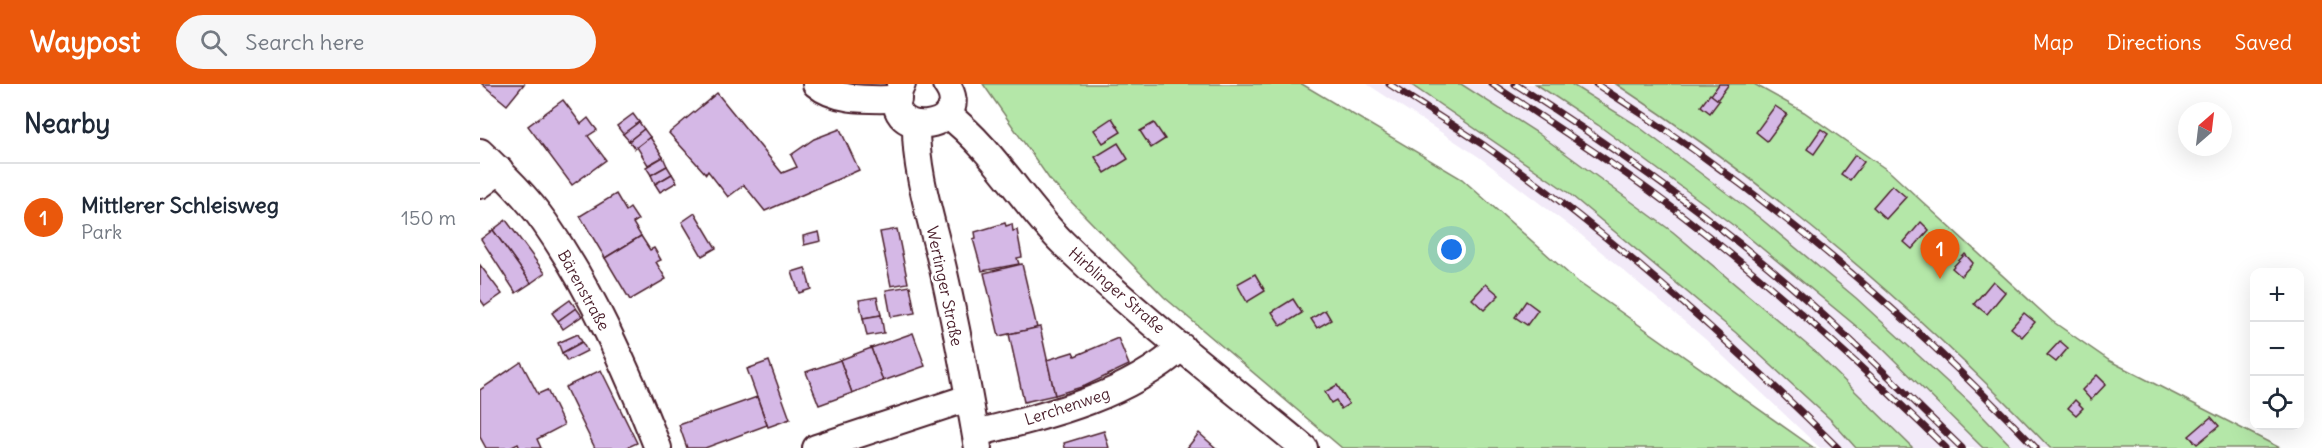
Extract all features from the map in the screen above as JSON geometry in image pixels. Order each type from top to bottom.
[{"type":"street","points":[[816,84],[834,94],[849,98],[900,91],[902,114],[916,124],[933,125],[947,114],[951,97],[946,84]]},
{"type":"street","name":"Hirblinger Straße","points":[[947,114],[968,130],[1061,241],[1092,271],[1304,448]]},
{"type":"street","name":"Wertinger Straße","points":[[916,124],[916,143],[923,184],[945,276],[977,440]]},
{"type":"street","name":"Bärenstraße","points":[[480,152],[490,178],[546,223],[622,359],[658,448]]},
{"type":"street","name":"Lerchenweg","points":[[977,440],[1111,393],[1160,366],[1182,347]]},
{"type":"street","points":[[816,448],[968,398]]},
{"type":"shaded area","points":[[1367,84],[1616,84],[1755,182],[1841,251],[1985,380],[2050,448],[1820,448],[1705,339],[1580,234],[1479,157]]},
{"type":"green space","points":[[983,84],[1302,84],[1462,179],[1578,282],[1814,448],[1342,448],[1164,297],[1050,180]]},
{"type":"green space","points":[[1410,84],[1461,84],[1536,132],[1673,232],[1812,349],[1913,448],[1856,448],[1831,420],[1735,332],[1566,191]]},
{"type":"green space","points":[[1536,84],[1571,84],[1635,124],[1760,218],[1856,298],[1969,402],[2013,448],[1983,448],[1879,345],[1741,231],[1598,125]]},
{"type":"green space","points":[[1616,84],[1754,84],[1804,112],[1890,172],[2052,321],[2110,361],[2280,448],[2050,448],[1949,348],[1844,254],[1732,165]]},
{"type":"building","points":[[482,84],[524,84],[507,105]]},
{"type":"building","points":[[1719,84],[1729,84],[1717,100],[1711,95]]},
{"type":"building","points":[[717,93],[782,173],[797,167],[791,155],[814,139],[840,129],[859,170],[765,211],[744,185],[728,197],[708,171],[706,174],[669,133]]},
{"type":"building","points":[[1710,94],[1719,101],[1710,113],[1701,106]]},
{"type":"building","points":[[563,100],[581,124],[588,118],[597,130],[588,136],[606,160],[572,185],[528,126]]},
{"type":"building","points":[[1775,106],[1787,114],[1767,141],[1756,132]]},
{"type":"building","points":[[633,114],[639,122],[623,134],[617,126]]},
{"type":"building","points":[[1112,118],[1121,132],[1103,143],[1094,130]]},
{"type":"building","points":[[639,122],[644,129],[629,141],[623,134]]},
{"type":"building","points":[[1154,123],[1165,139],[1151,148],[1140,131]]},
{"type":"building","points":[[644,129],[650,137],[635,149],[629,141]]},
{"type":"building","points":[[1821,129],[1828,134],[1814,154],[1807,149]]},
{"type":"building","points":[[650,137],[663,157],[648,165],[637,147]]},
{"type":"building","points":[[1118,143],[1128,159],[1105,173],[1095,157]]},
{"type":"building","points":[[1855,155],[1864,162],[1850,180],[1841,174]]},
{"type":"building","points":[[663,157],[667,166],[651,175],[646,167]]},
{"type":"building","points":[[667,166],[672,174],[655,184],[651,175]]},
{"type":"building","points":[[672,174],[677,182],[660,192],[655,184]]},
{"type":"building","points":[[1892,185],[1906,197],[1886,219],[1873,207]]},
{"type":"building","points":[[616,194],[626,211],[630,208],[638,220],[633,223],[641,236],[605,258],[580,216]]},
{"type":"building","points":[[695,213],[716,248],[702,256],[682,222]]},
{"type":"building","points":[[506,220],[545,273],[531,283],[493,230]]},
{"type":"building","points":[[1921,222],[1929,230],[1912,249],[1904,242]]},
{"type":"building","points":[[1005,223],[1006,226],[1012,224],[1013,231],[1017,230],[1022,257],[1017,258],[1019,264],[982,271],[973,239],[976,238],[975,232]]},
{"type":"building","points":[[897,229],[908,283],[891,286],[880,232]]},
{"type":"building","points":[[493,230],[531,283],[516,293],[481,239]]},
{"type":"building","points":[[819,232],[821,241],[804,245],[803,236]]},
{"type":"building","points":[[641,236],[650,250],[654,248],[661,260],[656,262],[666,279],[630,300],[605,258]]},
{"type":"building","points":[[1965,254],[1973,263],[1961,276],[1952,268]]},
{"type":"building","points":[[1022,264],[1037,328],[999,336],[984,273]]},
{"type":"building","points":[[480,265],[502,294],[485,306],[480,299]]},
{"type":"building","points":[[805,268],[811,289],[799,293],[792,272]]},
{"type":"building","points":[[1255,274],[1265,291],[1247,302],[1237,284]]},
{"type":"building","points":[[1993,281],[2005,292],[1987,314],[1974,304]]},
{"type":"building","points":[[1486,284],[1499,295],[1484,310],[1472,299]]},
{"type":"building","points":[[910,286],[915,313],[891,317],[886,290]]},
{"type":"building","points":[[877,297],[881,315],[863,318],[859,300]]},
{"type":"building","points":[[1293,299],[1302,313],[1281,326],[1272,312]]},
{"type":"building","points":[[570,300],[576,308],[558,321],[552,313]]},
{"type":"building","points":[[1526,301],[1538,310],[1527,325],[1515,317]]},
{"type":"building","points":[[576,308],[582,316],[563,329],[558,321]]},
{"type":"building","points":[[1325,310],[1331,320],[1317,328],[1311,319]]},
{"type":"building","points":[[2024,313],[2035,322],[2022,337],[2011,328]]},
{"type":"building","points":[[881,315],[884,333],[867,336],[863,318]]},
{"type":"building","points":[[1040,327],[1055,395],[1024,402],[1009,334]]},
{"type":"building","points":[[913,333],[925,366],[883,381],[871,348]]},
{"type":"building","points":[[578,334],[582,342],[562,353],[558,343]]},
{"type":"building","points":[[1118,338],[1129,365],[1085,386],[1055,395],[1047,360],[1073,352],[1075,356]]},
{"type":"building","points":[[2060,341],[2068,348],[2056,362],[2047,355]]},
{"type":"building","points":[[582,342],[587,351],[567,361],[562,353]]},
{"type":"building","points":[[871,348],[883,381],[852,393],[840,360]]},
{"type":"building","points":[[840,360],[852,393],[819,405],[806,372]]},
{"type":"building","points":[[769,361],[790,419],[768,427],[747,369]]},
{"type":"building","points":[[521,362],[538,394],[547,390],[564,425],[537,439],[541,448],[520,448],[518,444],[510,448],[486,448],[480,437],[480,390]]},
{"type":"building","points":[[601,370],[637,443],[626,448],[595,448],[565,387]]},
{"type":"building","points":[[2097,375],[2106,384],[2091,400],[2082,390]]},
{"type":"building","points":[[1337,385],[1349,404],[1341,409],[1336,400],[1331,403],[1325,392]]},
{"type":"building","points":[[757,397],[767,425],[705,448],[687,448],[679,425]]},
{"type":"building","points":[[2075,400],[2083,408],[2076,415],[2068,408]]},
{"type":"building","points":[[2211,417],[2219,426],[2197,444],[2189,436]]},
{"type":"building","points":[[1104,431],[1109,448],[1065,448],[1064,443]]},
{"type":"building","points":[[1199,433],[1216,448],[1187,448]]},
{"type":"railway","points":[[1389,84],[1485,146],[1624,252],[1755,368],[1838,448]]},
{"type":"railway","points":[[1492,84],[1636,181],[1718,243],[1818,328],[1946,448]]},
{"type":"railway","points":[[1515,84],[1647,173],[1742,245],[1822,313],[1962,448]]},
{"type":"railway","points":[[1596,84],[1714,164],[1827,252],[1934,347],[2036,448]]},
{"type":"place","name":"Mittlerer Schleisweg","points":[[1940,279]]}]
